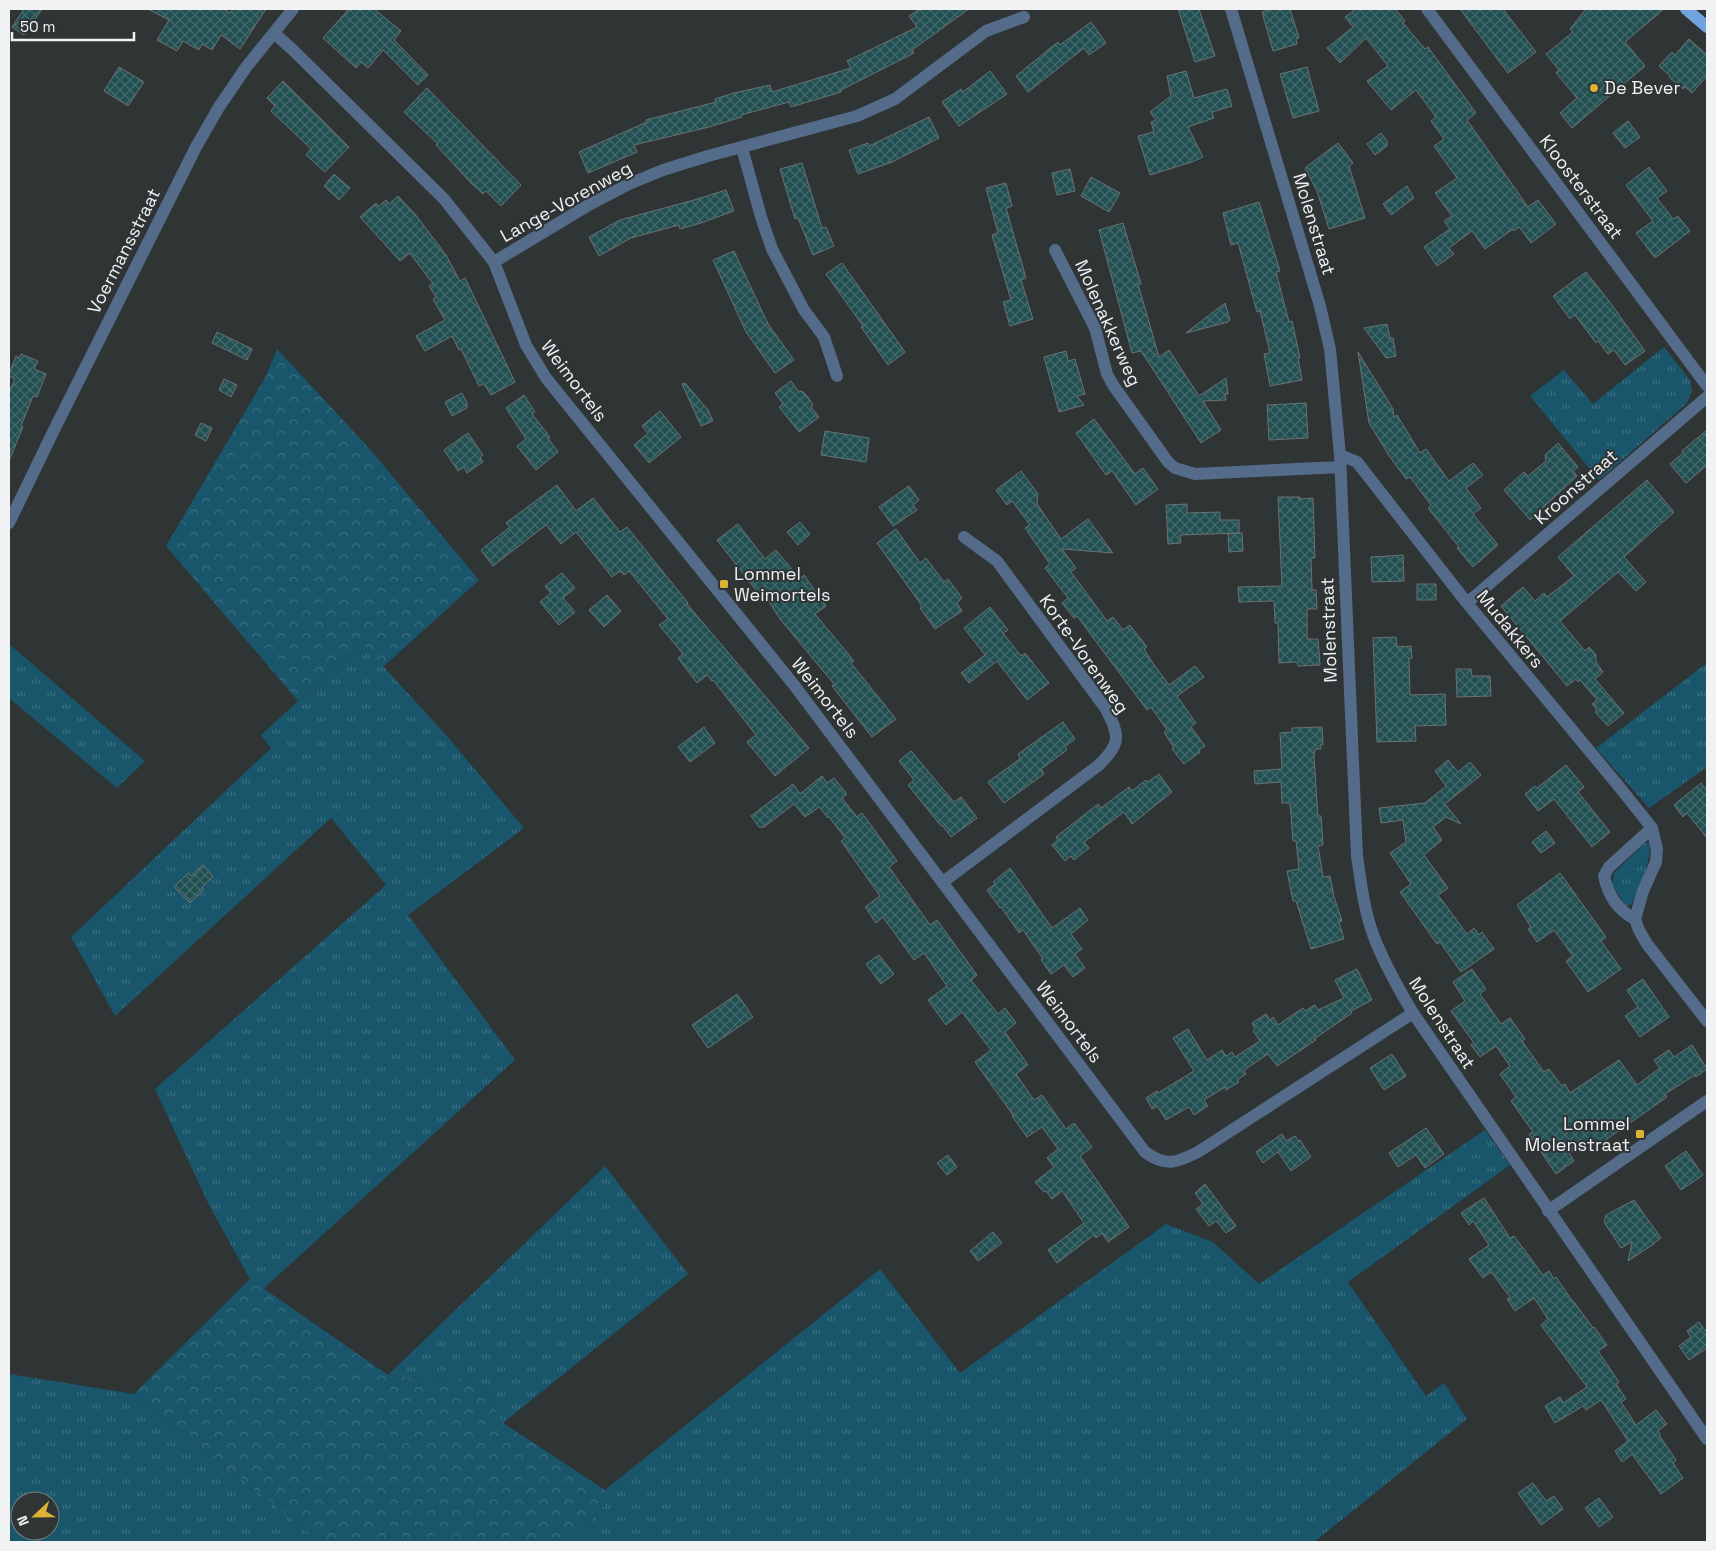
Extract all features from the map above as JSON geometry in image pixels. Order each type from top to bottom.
[{"type":"main road","points":[[1686,9],[1707,27]]},
{"type":"street","name":"Voermansstraat","points":[[9,523],[58,421],[196,147],[219,107],[247,66],[293,9]]},
{"type":"street","name":"Molenstraat","points":[[1231,9],[1320,306],[1330,349],[1340,461],[1357,856],[1363,894],[1373,936],[1395,983],[1413,1013],[1707,1439]]},
{"type":"street","name":"Kloosterstraat","points":[[1427,9],[1707,386]]},
{"type":"street","name":"Lange-Vorenweg","points":[[494,262],[587,206],[629,184],[664,170],[857,116],[895,99],[986,31],[1024,17]]},
{"type":"street","name":"Weimortels","points":[[274,34],[294,51],[444,199],[494,262],[526,345],[546,378],[794,685],[1145,1152],[1157,1161],[1169,1162],[1198,1152],[1413,1013]]},
{"type":"street","points":[[742,148],[761,218],[772,249],[804,310],[824,337],[837,376]]},
{"type":"street","name":"Molenakkerweg","points":[[1055,250],[1095,328],[1107,374],[1112,385],[1168,462],[1175,468],[1195,474],[1340,461]]},
{"type":"street","name":"Kroonstraat","points":[[1467,603],[1707,397]]},
{"type":"street","name":"Mudakkers","points":[[1340,461],[1357,462],[1467,603],[1652,828],[1657,849],[1656,862],[1643,891],[1635,919]]},
{"type":"street","name":"Korte-Vorenweg","points":[[942,882],[1099,765],[1110,754],[1117,739],[1116,731],[1106,709],[997,561],[964,537]]},
{"type":"street","points":[[1652,828],[1609,867],[1604,876],[1606,886],[1624,914],[1635,919],[1638,930],[1647,944],[1707,1021]]},
{"type":"street","points":[[1548,1211],[1707,1101]]},
{"type":"green space","points":[[1664,347],[1690,380],[1692,392],[1686,404],[1599,480],[1530,396],[1564,370],[1593,404]]},
{"type":"green space","points":[[277,349],[369,448],[479,580],[383,667],[362,643],[298,701],[166,546],[266,376]]},
{"type":"green space","points":[[362,643],[447,736],[524,828],[408,915],[515,1060],[263,1289],[250,1279],[209,1205],[155,1089],[386,885],[331,818],[115,1016],[71,937],[271,748],[261,735]]},
{"type":"green space","points":[[9,644],[145,761],[117,788],[9,698]]},
{"type":"green space","points":[[1707,663],[1707,767],[1649,808],[1596,748]]},
{"type":"green space","points":[[1645,843],[1650,843],[1647,867],[1632,904],[1626,906],[1612,885],[1614,873]]},
{"type":"green space","points":[[1485,1130],[1510,1165],[1348,1282],[1426,1396],[1444,1383],[1467,1419],[1314,1542],[871,1542],[869,1540],[866,1542],[572,1542],[605,1505],[605,1490],[880,1269],[960,1373],[1166,1224],[1213,1242],[1259,1284]]},
{"type":"green space","points":[[605,1166],[688,1274],[503,1423],[475,1375],[443,1381],[388,1375]]},
{"type":"green space","points":[[250,1279],[388,1375],[443,1381],[475,1375],[503,1423],[605,1490],[605,1505],[572,1542],[321,1542],[134,1394]]},
{"type":"green space","points":[[9,1374],[134,1394],[321,1542],[9,1542]]},
{"type":"building","points":[[24,9],[42,9],[24,35],[12,27]]},
{"type":"building","points":[[148,9],[223,9],[230,13],[233,9],[266,9],[240,49],[221,35],[212,50],[202,44],[199,50],[183,41],[177,51],[157,40],[169,20]]},
{"type":"building","points":[[349,9],[374,9],[401,31],[394,40],[428,75],[418,85],[383,50],[368,68],[361,62],[356,68],[323,38]]},
{"type":"building","points":[[920,9],[969,9],[912,50],[914,53],[841,90],[841,92],[791,107],[789,102],[741,115],[742,117],[709,127],[634,145],[637,152],[588,173],[579,152],[647,122],[646,120],[716,102],[715,99],[734,93],[770,85],[772,92],[851,68],[847,61],[917,27],[909,16]]},
{"type":"building","points":[[1178,9],[1199,9],[1215,56],[1195,62]]},
{"type":"building","points":[[1272,9],[1290,9],[1299,38],[1296,39],[1297,44],[1273,51],[1262,12]]},
{"type":"building","points":[[1356,9],[1395,9],[1405,21],[1403,23],[1425,49],[1428,47],[1476,113],[1467,120],[1528,207],[1538,200],[1556,224],[1531,243],[1519,227],[1514,231],[1513,229],[1485,249],[1472,231],[1449,248],[1454,254],[1437,266],[1424,247],[1450,229],[1444,221],[1452,216],[1435,193],[1457,178],[1434,146],[1444,139],[1431,121],[1436,117],[1416,90],[1391,110],[1367,81],[1388,66],[1366,38],[1340,63],[1327,48],[1353,27],[1345,17]]},
{"type":"building","points":[[1460,9],[1503,9],[1536,52],[1508,73]]},
{"type":"building","name":"De Bever","points":[[1586,9],[1664,9],[1625,42],[1645,66],[1572,128],[1560,113],[1577,98],[1556,73],[1559,70],[1546,54],[1573,32],[1570,29]]},
{"type":"building","points":[[1091,22],[1106,43],[1089,55],[1084,48],[1028,92],[1016,76],[1058,42],[1060,45]]},
{"type":"building","points":[[1689,39],[1707,55],[1707,76],[1692,93],[1685,87],[1683,89],[1659,66],[1672,52],[1675,55]]},
{"type":"building","points":[[119,67],[144,82],[128,106],[104,91]]},
{"type":"building","points":[[1307,67],[1319,111],[1293,118],[1280,74]]},
{"type":"building","points":[[990,71],[1007,94],[959,126],[942,102],[961,89],[963,92]]},
{"type":"building","points":[[1186,71],[1194,98],[1227,89],[1232,106],[1212,112],[1214,118],[1188,127],[1203,157],[1150,175],[1138,136],[1154,132],[1151,122],[1156,120],[1150,112],[1171,96],[1167,76]]},
{"type":"building","points":[[283,81],[349,147],[325,172],[306,155],[311,149],[271,111],[275,106],[267,98]]},
{"type":"building","points":[[427,88],[521,185],[501,206],[486,191],[483,194],[471,183],[436,145],[438,144],[404,112]]},
{"type":"building","points":[[929,117],[939,138],[892,162],[858,174],[849,150],[868,143],[869,146]]},
{"type":"building","points":[[1628,121],[1640,137],[1625,148],[1613,133]]},
{"type":"building","points":[[1381,133],[1387,141],[1387,146],[1375,155],[1367,144]]},
{"type":"building","points":[[1338,143],[1353,163],[1349,166],[1365,218],[1329,229],[1317,191],[1305,168]]},
{"type":"building","points":[[802,163],[822,228],[826,227],[834,246],[813,255],[798,218],[795,219],[780,169]]},
{"type":"building","points":[[1649,167],[1667,191],[1657,198],[1673,219],[1678,216],[1690,231],[1655,258],[1636,233],[1653,221],[1626,185]]},
{"type":"building","points":[[1070,169],[1075,191],[1057,195],[1052,173]]},
{"type":"building","points":[[334,174],[350,188],[339,200],[324,186]]},
{"type":"building","points":[[1091,177],[1120,193],[1109,212],[1081,196]]},
{"type":"building","points":[[1006,183],[1012,206],[1006,208],[1026,278],[1021,280],[1033,319],[1010,326],[1003,302],[1011,300],[992,235],[998,233],[986,188]]},
{"type":"building","points":[[1407,186],[1414,198],[1391,215],[1383,204]]},
{"type":"building","points":[[726,190],[734,211],[701,223],[680,229],[679,225],[631,238],[599,256],[589,237],[620,220]]},
{"type":"building","points":[[398,196],[415,214],[446,255],[460,281],[465,278],[515,382],[491,395],[484,384],[479,386],[461,349],[459,350],[452,336],[425,351],[416,336],[445,320],[433,299],[436,297],[429,286],[433,284],[410,253],[400,261],[360,217],[376,203],[379,206],[386,200],[389,204]]},
{"type":"building","points":[[1259,202],[1280,271],[1276,272],[1289,322],[1292,321],[1300,358],[1298,358],[1302,380],[1270,386],[1264,354],[1270,353],[1260,311],[1257,312],[1238,243],[1231,245],[1223,213]]},
{"type":"building","points":[[1123,223],[1141,284],[1138,284],[1159,357],[1169,350],[1199,396],[1226,378],[1228,394],[1225,394],[1226,400],[1203,401],[1221,430],[1201,443],[1141,351],[1132,353],[1099,230]]},
{"type":"building","points":[[734,251],[768,324],[794,360],[775,373],[746,332],[713,260]]},
{"type":"building","points":[[842,263],[905,352],[888,365],[826,274]]},
{"type":"building","points":[[1586,272],[1645,351],[1625,365],[1614,350],[1608,354],[1598,341],[1596,343],[1575,315],[1570,319],[1553,296]]},
{"type":"building","points":[[1225,303],[1230,320],[1228,322],[1186,333]]},
{"type":"building","points":[[1387,324],[1390,338],[1393,338],[1396,356],[1386,358],[1364,328]]},
{"type":"building","points":[[217,332],[252,349],[247,360],[212,343]]},
{"type":"building","points":[[1066,351],[1068,361],[1075,359],[1085,394],[1077,396],[1084,405],[1059,412],[1044,357]]},
{"type":"building","points":[[1358,352],[1393,409],[1394,417],[1397,415],[1420,453],[1426,449],[1449,481],[1473,463],[1483,475],[1466,488],[1481,508],[1473,514],[1498,545],[1473,567],[1428,508],[1431,505],[1410,477],[1406,479],[1390,457],[1369,423]]},
{"type":"building","points":[[21,354],[38,361],[34,369],[46,374],[37,397],[33,396],[9,461],[9,392],[15,379],[9,376],[9,374],[16,356],[19,358]]},
{"type":"building","points":[[224,379],[237,385],[231,397],[219,390]]},
{"type":"building","points":[[791,381],[799,392],[802,391],[808,397],[813,405],[811,407],[819,417],[799,432],[779,407],[783,404],[775,393]]},
{"type":"building","points":[[685,383],[708,410],[713,421],[701,426],[682,384]]},
{"type":"building","points":[[462,393],[467,403],[467,408],[452,416],[445,402]]},
{"type":"building","points":[[524,395],[535,412],[532,414],[550,437],[548,438],[558,452],[536,470],[517,446],[526,439],[506,408]]},
{"type":"building","points":[[1306,403],[1308,438],[1269,440],[1267,405]]},
{"type":"building","points":[[660,411],[681,437],[649,463],[634,445],[648,433],[642,426]]},
{"type":"building","points":[[1094,419],[1135,474],[1143,468],[1158,489],[1136,505],[1112,471],[1106,475],[1076,433]]},
{"type":"building","points":[[201,423],[212,428],[206,441],[195,435]]},
{"type":"building","points":[[1707,430],[1707,465],[1686,483],[1670,464]]},
{"type":"building","points":[[825,431],[869,438],[866,462],[821,455]]},
{"type":"building","points":[[468,433],[483,455],[480,457],[483,462],[467,473],[464,467],[458,471],[444,450]]},
{"type":"building","points":[[1558,443],[1578,467],[1573,471],[1577,476],[1530,520],[1504,490],[1524,472],[1528,476],[1546,461],[1545,455]]},
{"type":"building","points":[[1021,471],[1038,494],[1037,504],[1061,539],[1088,519],[1113,553],[1062,549],[1076,568],[1071,572],[1107,621],[1113,617],[1123,630],[1130,625],[1147,647],[1144,649],[1169,685],[1195,666],[1204,677],[1177,696],[1196,723],[1191,727],[1205,746],[1184,764],[1172,749],[1174,748],[1164,732],[1167,730],[1151,707],[1147,710],[1077,616],[1074,618],[1062,603],[1068,598],[1045,568],[1050,564],[1025,528],[1030,525],[1012,501],[1007,505],[996,490]]},
{"type":"building","points":[[1647,480],[1674,512],[1624,557],[1646,582],[1636,591],[1618,572],[1560,621],[1585,651],[1589,647],[1596,655],[1596,662],[1603,672],[1595,679],[1624,713],[1608,726],[1595,712],[1597,710],[1592,704],[1597,700],[1580,680],[1578,682],[1576,679],[1567,686],[1501,606],[1523,587],[1535,601],[1544,593],[1547,597],[1574,576],[1558,557]]},
{"type":"building","points":[[557,485],[576,511],[593,498],[620,532],[627,527],[687,604],[809,748],[775,776],[747,742],[756,735],[713,680],[707,675],[697,683],[678,658],[683,654],[659,625],[668,619],[629,571],[624,575],[620,571],[612,577],[576,532],[561,544],[546,525],[493,566],[481,550],[510,527],[506,523]]},
{"type":"building","points":[[909,486],[919,500],[913,505],[917,510],[893,526],[879,507]]},
{"type":"building","points":[[1278,497],[1313,498],[1315,558],[1311,558],[1312,590],[1316,590],[1317,609],[1307,609],[1307,639],[1318,639],[1320,665],[1298,666],[1297,662],[1279,663],[1278,623],[1275,623],[1274,601],[1239,602],[1238,587],[1282,586]]},
{"type":"building","points":[[1187,504],[1187,513],[1220,512],[1220,520],[1239,520],[1239,533],[1180,535],[1181,543],[1168,544],[1166,505]]},
{"type":"building","points":[[800,522],[810,534],[798,545],[787,532]]},
{"type":"building","points":[[738,524],[765,559],[776,550],[800,579],[804,575],[826,606],[815,614],[854,661],[851,663],[896,719],[872,737],[832,686],[834,684],[780,619],[766,597],[763,599],[717,540]]},
{"type":"building","points":[[896,529],[920,563],[926,558],[944,582],[948,579],[962,598],[957,603],[962,611],[935,629],[920,608],[922,606],[877,543]]},
{"type":"building","points":[[1242,533],[1243,551],[1229,552],[1228,534]]},
{"type":"building","points":[[1403,555],[1404,581],[1372,582],[1371,557]]},
{"type":"building","points":[[562,573],[575,588],[563,598],[575,612],[559,625],[540,602],[551,593],[545,586]]},
{"type":"building","points":[[1417,584],[1436,584],[1436,600],[1417,600]]},
{"type":"building","points":[[607,595],[621,611],[604,627],[589,610]]},
{"type":"building","points":[[990,607],[1008,630],[1003,633],[1021,656],[1025,653],[1049,683],[1027,700],[997,661],[969,683],[961,673],[985,655],[964,628]]},
{"type":"building","points":[[1396,637],[1397,647],[1411,646],[1412,658],[1409,659],[1410,695],[1445,694],[1446,725],[1415,726],[1416,741],[1377,742],[1373,638]]},
{"type":"building","points":[[1456,669],[1471,669],[1472,676],[1490,676],[1491,696],[1457,697]]},
{"type":"building","points":[[1063,722],[1075,739],[1065,747],[1067,750],[1041,769],[1044,774],[1004,803],[988,782],[1020,759],[1018,754]]},
{"type":"building","points":[[704,727],[715,743],[690,762],[678,747]]},
{"type":"building","points":[[1322,727],[1323,745],[1320,745],[1321,749],[1315,749],[1314,757],[1318,816],[1321,816],[1323,845],[1318,846],[1323,877],[1330,876],[1334,897],[1342,921],[1339,922],[1344,939],[1311,949],[1296,901],[1293,901],[1287,871],[1299,869],[1296,841],[1293,841],[1290,803],[1282,803],[1281,782],[1255,784],[1254,771],[1282,769],[1280,733],[1292,732],[1292,728]]},
{"type":"building","points":[[911,751],[954,802],[961,797],[977,818],[951,837],[908,785],[914,780],[899,761]]},
{"type":"building","points":[[1448,760],[1458,772],[1470,762],[1481,775],[1445,804],[1461,824],[1446,817],[1433,827],[1442,840],[1424,855],[1448,888],[1438,895],[1467,934],[1474,928],[1479,935],[1482,932],[1494,949],[1461,972],[1440,942],[1437,944],[1400,892],[1411,884],[1390,853],[1406,842],[1403,820],[1381,823],[1379,808],[1425,803],[1446,786],[1435,771]]},
{"type":"building","points":[[1566,765],[1584,787],[1578,792],[1610,832],[1592,847],[1554,799],[1538,811],[1525,794],[1535,786],[1537,788]]},
{"type":"building","points":[[1159,774],[1172,792],[1132,824],[1124,812],[1084,842],[1089,848],[1074,860],[1071,856],[1065,861],[1052,845],[1058,840],[1056,837],[1098,804],[1101,808],[1129,787],[1132,791],[1146,780],[1148,782]]},
{"type":"building","points":[[822,776],[827,783],[834,778],[847,794],[842,798],[857,817],[862,813],[884,843],[897,861],[889,867],[930,925],[937,920],[977,975],[971,980],[998,1014],[1005,1008],[1016,1023],[1005,1032],[1028,1065],[1016,1074],[1034,1100],[1042,1095],[1066,1129],[1074,1123],[1092,1147],[1080,1156],[1129,1227],[1108,1242],[1102,1233],[1096,1238],[1094,1235],[1057,1263],[1048,1250],[1084,1223],[1062,1191],[1052,1199],[1035,1182],[1054,1167],[1047,1158],[1058,1149],[1042,1127],[1027,1137],[1012,1116],[975,1062],[991,1050],[962,1012],[946,1025],[928,1000],[947,986],[924,953],[914,960],[883,917],[876,923],[865,907],[880,896],[841,841],[845,838],[829,817],[819,807],[805,817],[794,804],[764,827],[759,827],[751,816],[793,784],[800,794]]},
{"type":"building","points":[[1701,783],[1707,791],[1707,838],[1687,813],[1683,817],[1674,805]]},
{"type":"building","points":[[1546,831],[1555,843],[1541,853],[1532,842]]},
{"type":"building","points":[[203,865],[213,877],[202,887],[204,889],[190,903],[174,887],[188,873],[191,876]]},
{"type":"building","points":[[1010,868],[1052,928],[1080,908],[1088,920],[1071,934],[1082,949],[1075,954],[1085,968],[1073,977],[1064,965],[1051,974],[1023,930],[1019,933],[987,890],[995,884],[993,882]]},
{"type":"building","points":[[1560,873],[1606,937],[1601,941],[1621,969],[1588,992],[1566,961],[1573,956],[1554,930],[1537,942],[1528,929],[1531,927],[1517,905]]},
{"type":"building","points":[[879,955],[894,974],[881,984],[866,964]]},
{"type":"building","points":[[1357,969],[1372,1000],[1351,1011],[1352,1013],[1314,1039],[1316,1040],[1277,1066],[1268,1054],[1244,1070],[1246,1074],[1237,1080],[1239,1082],[1226,1090],[1225,1087],[1204,1100],[1208,1106],[1194,1115],[1189,1107],[1166,1120],[1157,1106],[1152,1109],[1146,1098],[1157,1091],[1158,1093],[1194,1071],[1173,1038],[1188,1029],[1207,1060],[1222,1050],[1226,1056],[1232,1052],[1235,1057],[1260,1041],[1253,1031],[1255,1029],[1252,1023],[1266,1014],[1270,1020],[1273,1017],[1278,1025],[1303,1008],[1305,1011],[1315,1005],[1318,1010],[1344,998],[1335,980]]},
{"type":"building","points":[[1472,969],[1486,989],[1480,994],[1501,1024],[1510,1018],[1525,1039],[1522,1041],[1544,1072],[1549,1069],[1562,1086],[1565,1084],[1570,1093],[1619,1060],[1637,1085],[1660,1068],[1654,1060],[1669,1050],[1674,1057],[1692,1045],[1707,1069],[1665,1094],[1667,1097],[1597,1146],[1592,1138],[1569,1153],[1574,1161],[1556,1174],[1529,1134],[1533,1132],[1511,1101],[1516,1097],[1500,1074],[1510,1066],[1496,1046],[1480,1057],[1471,1045],[1474,1043],[1451,1011],[1465,1001],[1453,982]]},
{"type":"building","points":[[1643,979],[1669,1017],[1640,1037],[1625,1016],[1638,1007],[1627,990]]},
{"type":"building","points":[[737,994],[753,1017],[708,1048],[692,1025]]},
{"type":"building","points":[[1392,1054],[1406,1076],[1384,1090],[1370,1068]]},
{"type":"building","points":[[1426,1128],[1444,1154],[1425,1168],[1416,1155],[1398,1167],[1389,1153]]},
{"type":"building","points":[[1282,1134],[1286,1141],[1295,1136],[1300,1140],[1311,1157],[1291,1171],[1278,1152],[1263,1163],[1256,1152]]},
{"type":"building","points":[[1686,1151],[1703,1175],[1681,1190],[1665,1166]]},
{"type":"building","points":[[948,1155],[957,1167],[947,1175],[937,1163]]},
{"type":"building","points":[[1205,1184],[1236,1226],[1226,1233],[1216,1221],[1209,1226],[1196,1209],[1203,1204],[1195,1193]]},
{"type":"building","points":[[1484,1198],[1510,1238],[1514,1236],[1543,1275],[1549,1271],[1554,1279],[1556,1277],[1607,1345],[1598,1351],[1619,1382],[1616,1384],[1626,1399],[1621,1402],[1636,1425],[1656,1410],[1667,1424],[1658,1431],[1659,1435],[1676,1460],[1673,1463],[1683,1478],[1661,1494],[1632,1454],[1622,1462],[1615,1451],[1628,1441],[1601,1400],[1586,1410],[1583,1406],[1555,1423],[1545,1406],[1560,1397],[1563,1403],[1587,1387],[1541,1325],[1548,1319],[1534,1298],[1515,1311],[1507,1299],[1510,1297],[1491,1272],[1483,1278],[1469,1259],[1489,1245],[1473,1221],[1469,1225],[1461,1213]]},
{"type":"building","points":[[1634,1200],[1661,1238],[1628,1261],[1632,1242],[1621,1248],[1604,1222],[1606,1215]]},
{"type":"building","points":[[993,1232],[1002,1243],[978,1261],[970,1251]]},
{"type":"building","points":[[1699,1322],[1707,1333],[1707,1348],[1689,1360],[1679,1346],[1691,1337],[1687,1331]]},
{"type":"building","points":[[1533,1483],[1546,1501],[1554,1496],[1563,1509],[1541,1525],[1518,1493]]},
{"type":"building","points":[[1599,1498],[1613,1517],[1599,1527],[1585,1508]]},
{"type":"place","name":"De Bever","points":[[1594,88]]},
{"type":"place","name":"Lommel Weimortels","points":[[724,584]]},
{"type":"place","name":"Lommel Molenstraat","points":[[1640,1134]]}]
